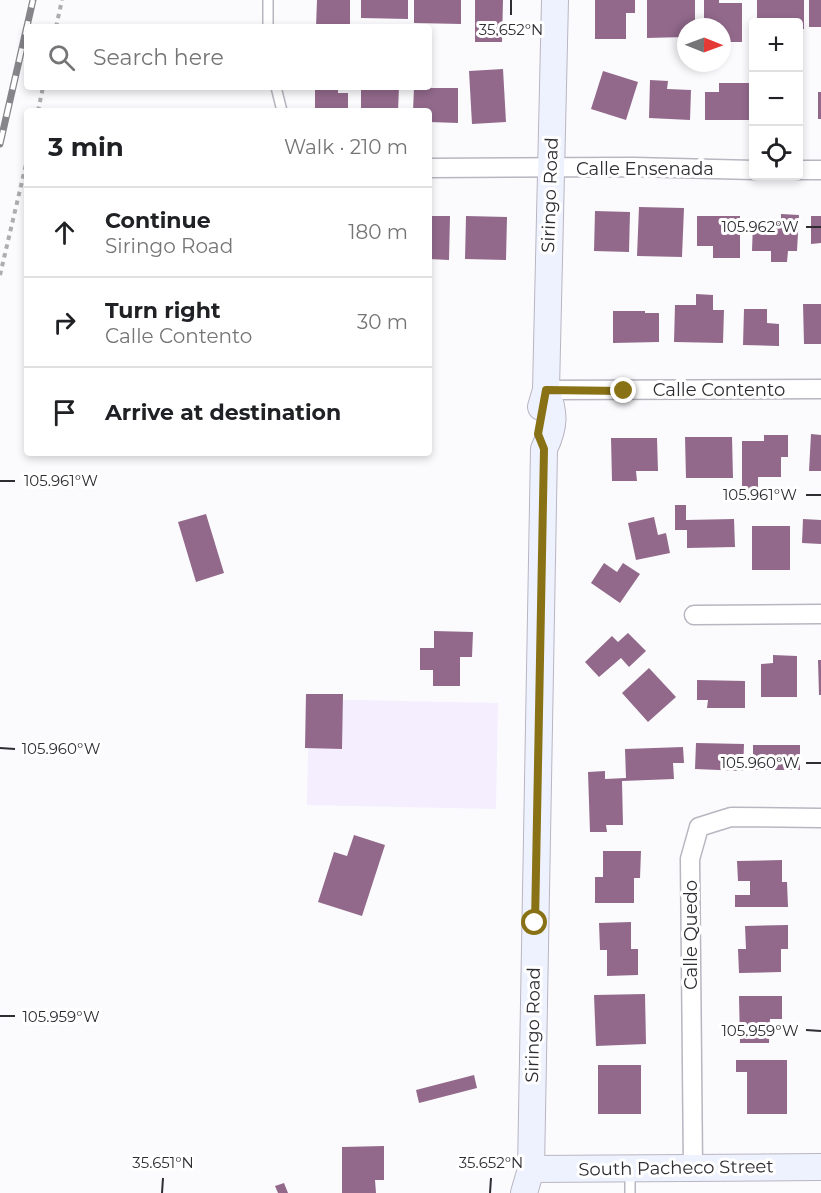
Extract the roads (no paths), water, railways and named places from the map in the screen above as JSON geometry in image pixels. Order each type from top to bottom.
[{"type":"street","name":"Siringo Road","points":[[531,1185],[544,449],[552,432],[553,415],[553,407],[546,390],[555,0]]},
{"type":"street","name":"Calle Ensenada","points":[[432,168],[634,167],[749,170]]},
{"type":"street","points":[[803,170],[821,170]]},
{"type":"street","name":"Calle Contento","points":[[546,390],[821,389]]},
{"type":"street","points":[[694,615],[821,614]]},
{"type":"street","name":"Calle Quedo","points":[[693,1168],[690,859],[699,827],[731,818],[821,818]]},
{"type":"street","name":"South Pacheco Street","points":[[531,1185],[630,1181],[693,1168],[821,1167]]},
{"type":"lane","points":[[268,0],[268,24]]},
{"type":"lane","points":[[277,90],[281,108]]},
{"type":"railway","points":[[28,24],[33,0]]},
{"type":"railway","points":[[0,144],[24,39]]}]
